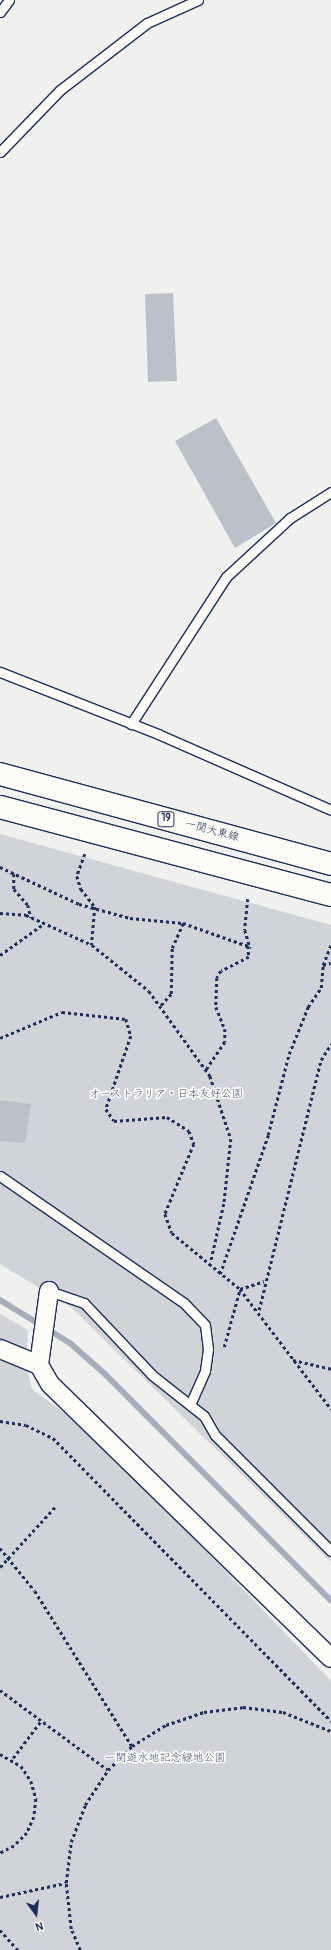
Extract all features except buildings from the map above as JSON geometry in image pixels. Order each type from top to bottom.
[{"type":"main road","name":"一関大東線","points":[[0,774],[331,864]]},
{"type":"main road","points":[[0,807],[331,895]]},
{"type":"street","points":[[39,1365],[49,1291]]},
{"type":"street","points":[[0,1349],[39,1365],[50,1384],[331,1658]]},
{"type":"lane","points":[[0,12],[9,0]]},
{"type":"lane","points":[[0,152],[60,90],[147,23],[198,0]]},
{"type":"lane","points":[[131,724],[226,577],[290,518],[331,492]]},
{"type":"lane","points":[[0,672],[131,724],[331,810]]},
{"type":"lane","points":[[0,1176],[184,1303],[205,1324],[208,1349],[205,1371],[190,1404]]},
{"type":"lane","points":[[49,1291],[84,1303],[152,1375],[190,1404],[331,1551]]},
{"type":"path","points":[[85,854],[77,876],[81,889],[95,907],[92,945]]},
{"type":"path","points":[[0,867],[79,904],[95,907],[130,918],[183,923],[241,942],[251,951]]},
{"type":"path","points":[[14,874],[14,889],[28,905],[31,918]]},
{"type":"path","points":[[248,899],[245,930],[251,951]]},
{"type":"path","points":[[0,913],[31,918],[92,945],[161,1005],[206,1070],[231,1139],[224,1204],[211,1262]]},
{"type":"path","points":[[161,1005],[171,994],[172,948],[183,923]]},
{"type":"path","points":[[0,955],[42,924]]},
{"type":"path","points":[[220,1275],[268,1135],[289,1054],[308,1007],[321,988],[323,965],[331,944]]},
{"type":"path","points":[[206,1070],[225,1042],[225,1029],[216,1007],[217,978],[221,972],[241,964],[251,951]]},
{"type":"path","points":[[323,965],[331,963]]},
{"type":"path","points":[[0,1038],[62,1012],[126,1019],[131,1036],[106,1109],[114,1121],[167,1117],[189,1131],[194,1144],[165,1214],[172,1233],[211,1262],[220,1275],[240,1289],[259,1311],[293,1360],[331,1409]]},
{"type":"path","points":[[259,1311],[264,1281],[321,1060],[331,1044]]},
{"type":"path","points":[[240,1289],[264,1281]]},
{"type":"path","points":[[223,1349],[240,1289]]},
{"type":"path","points":[[293,1360],[331,1369]]},
{"type":"path","points":[[0,1421],[26,1425],[53,1438],[331,1721]]},
{"type":"path","points":[[0,1567],[55,1507]]},
{"type":"path","points":[[0,1548],[35,1591],[132,1746]]},
{"type":"path","points":[[0,1690],[108,1770]]},
{"type":"path","points":[[80,1950],[71,1929],[66,1883],[71,1842],[85,1804],[108,1770],[132,1746],[166,1725],[204,1712],[243,1707],[283,1712],[331,1731]]},
{"type":"path","points":[[13,1758],[41,1721]]},
{"type":"path","points":[[0,1754],[21,1766],[31,1781],[36,1799],[34,1817],[27,1833],[14,1846],[0,1853]]},
{"type":"path","points":[[0,1897],[66,1883]]},
{"type":"path","points":[[0,1930],[18,1950]]},
{"type":"green space","name":"オーストラリア・日本友好公園","points":[[0,834],[331,925],[331,1562],[72,1308],[0,1264]]},
{"type":"green space","name":"一関遊水地記念緑地公園","points":[[0,1314],[28,1330],[26,1365],[32,1389],[99,1439],[331,1681],[331,1950],[0,1950]]},
{"type":"waterway","points":[[0,1300],[70,1343],[105,1374],[331,1601]]}]
